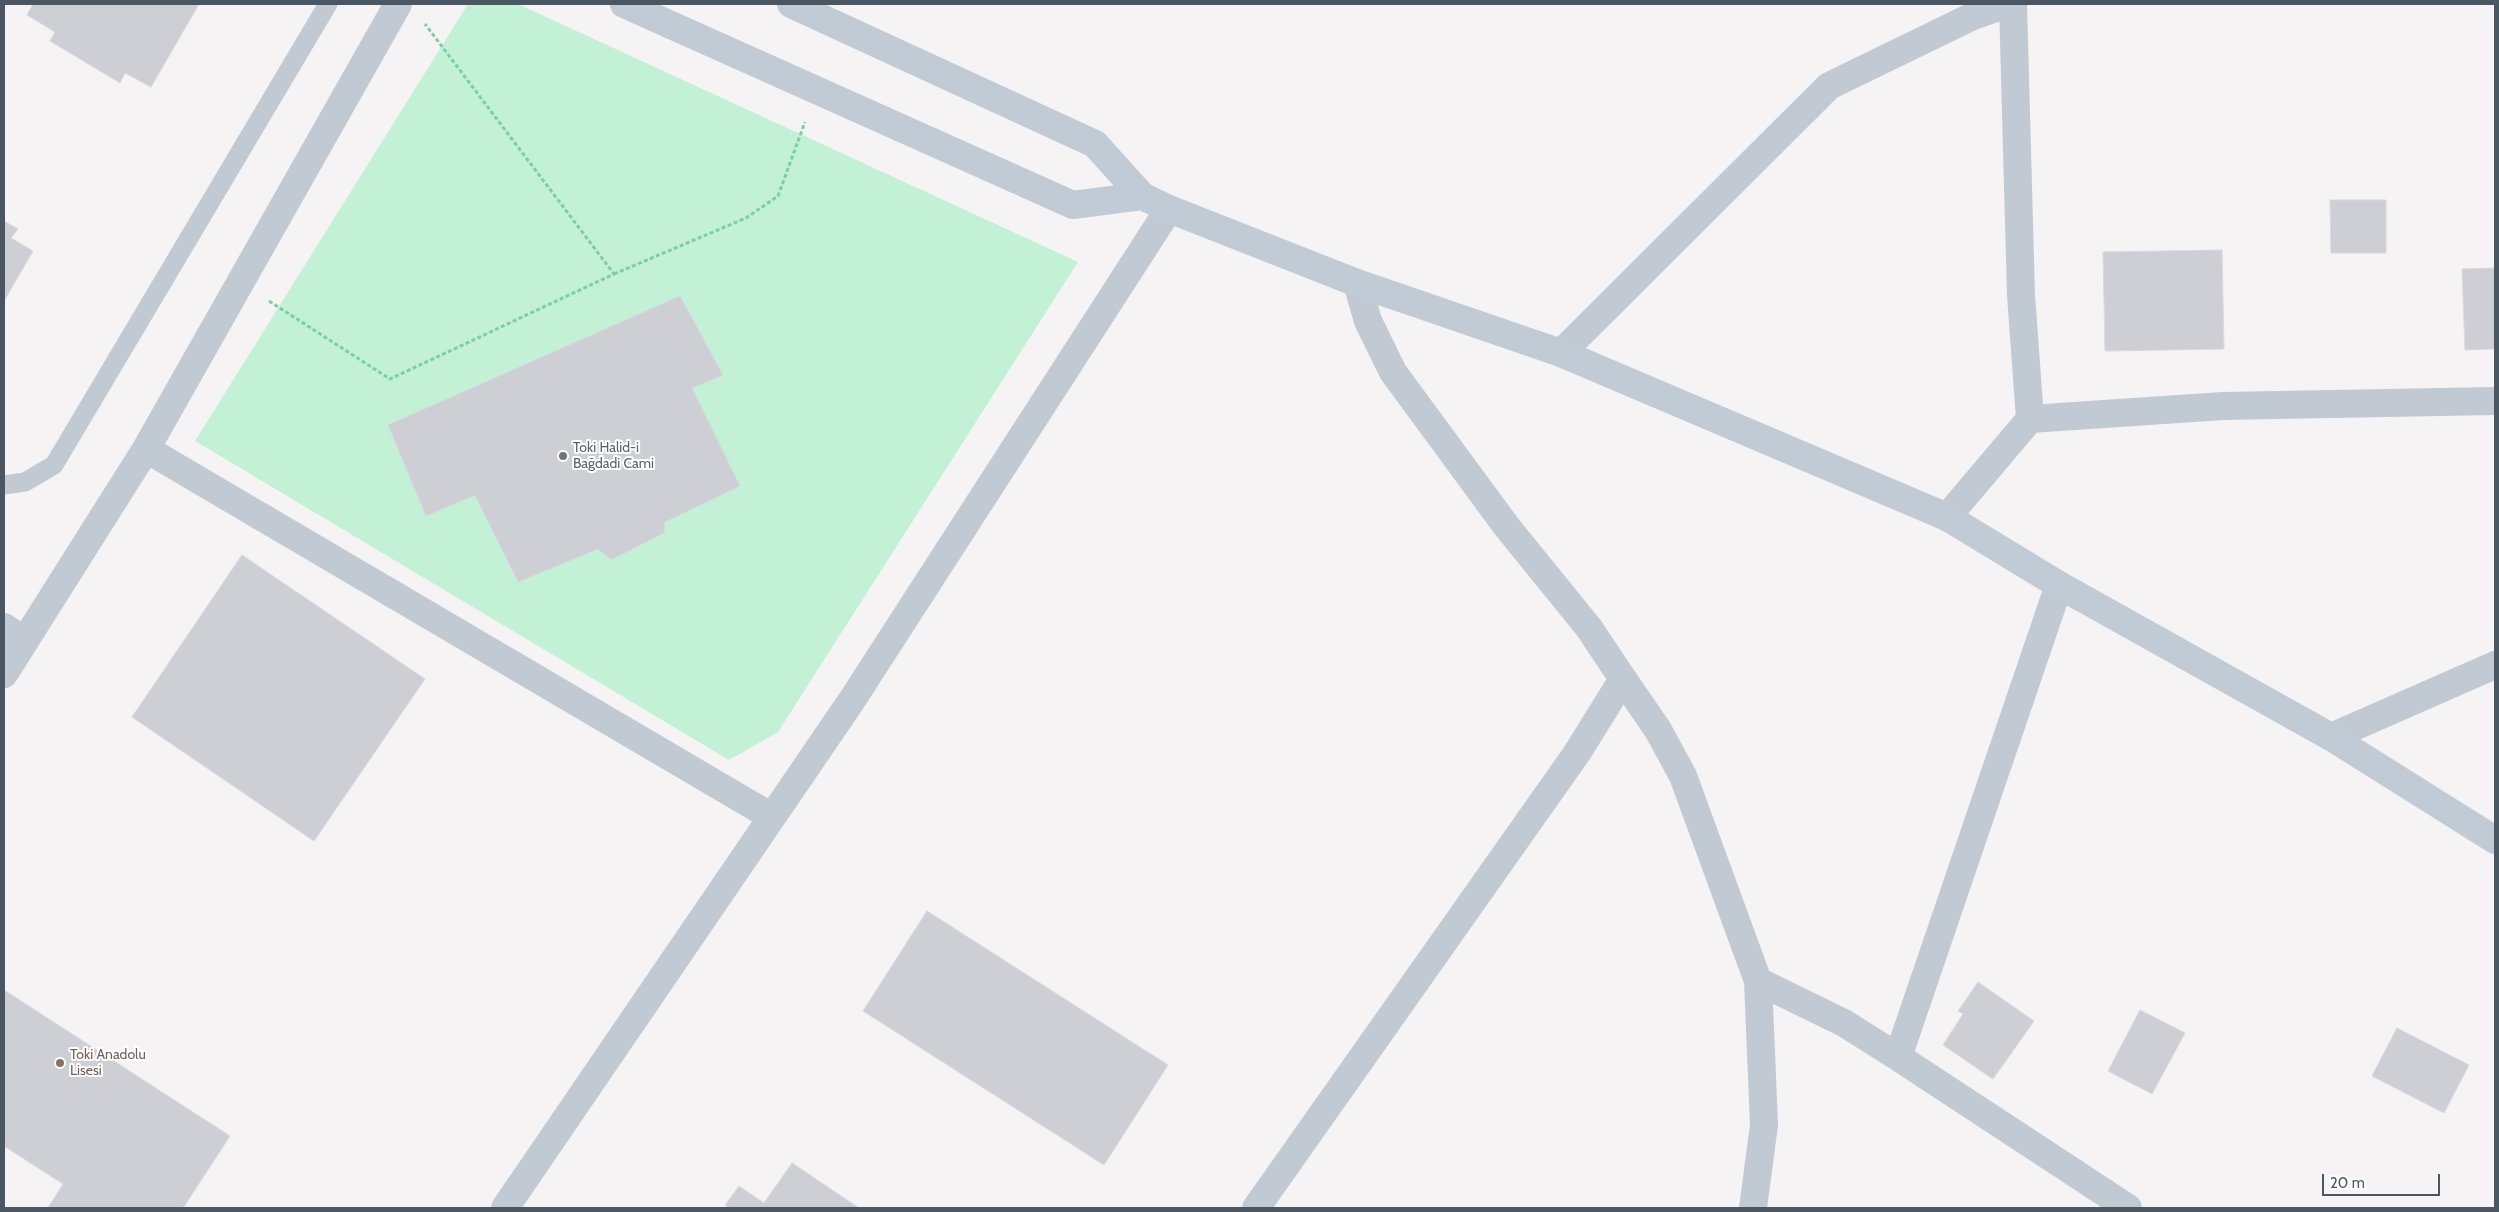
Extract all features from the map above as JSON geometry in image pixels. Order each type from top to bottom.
[{"type":"street","points":[[4,674],[14,634],[146,449],[398,4]]},
{"type":"street","points":[[624,4],[1073,205],[1142,196]]},
{"type":"street","points":[[791,4],[1095,144],[1142,196],[1170,209],[1357,283],[1560,354],[1947,517],[2059,585],[2331,737],[2495,840]]},
{"type":"street","points":[[1560,354],[1829,86],[1973,16],[2007,4],[2021,294],[2030,419],[1947,517]]},
{"type":"street","points":[[505,1208],[852,700],[1170,209]]},
{"type":"street","points":[[1357,283],[1368,321],[1393,372],[1507,527],[1589,628],[1658,730],[1683,776],[1758,980],[1764,1125],[1753,1208]]},
{"type":"street","points":[[2030,419],[2223,406],[2495,401]]},
{"type":"street","points":[[146,449],[772,817]]},
{"type":"street","points":[[1898,1057],[2059,585]]},
{"type":"street","points":[[2331,737],[2495,666]]},
{"type":"street","points":[[1256,1208],[1577,753],[1624,679]]},
{"type":"street","points":[[1758,980],[1844,1023],[2128,1208]]},
{"type":"lane","points":[[4,485],[25,482],[54,465],[328,4]]},
{"type":"path","points":[[422,20],[614,274]]},
{"type":"path","points":[[240,282],[390,379],[614,274],[746,218],[778,196],[817,91]]},
{"type":"green space","points":[[468,4],[518,4],[1078,262],[778,732],[729,760],[195,441]]},
{"type":"building","points":[[33,4],[199,4],[151,87],[125,73],[120,83],[50,41],[55,32],[27,15]]},
{"type":"building","points":[[2330,200],[2386,200],[2386,253],[2331,253]]},
{"type":"building","points":[[4,221],[18,229],[11,238],[33,251],[4,301]]},
{"type":"building","points":[[2222,250],[2224,349],[2105,351],[2103,252]]},
{"type":"building","points":[[2495,268],[2495,349],[2465,350],[2462,269]]},
{"type":"building","name":"Toki Halid-i Bağdadi Cami","points":[[680,296],[723,375],[692,388],[740,486],[665,522],[664,533],[611,560],[598,549],[518,582],[475,495],[426,516],[388,425]]},
{"type":"building","points":[[242,555],[425,679],[314,841],[132,717]]},
{"type":"building","points":[[927,911],[1168,1065],[1104,1165],[863,1011]]},
{"type":"building","points":[[1978,982],[2034,1021],[1993,1079],[1943,1045],[1963,1014],[1958,1011]]},
{"type":"building","name":"Toki Anadolu Lisesi","points":[[4,990],[230,1136],[183,1208],[48,1208],[63,1184],[4,1146]]},
{"type":"building","points":[[2140,1010],[2185,1033],[2152,1094],[2108,1071]]},
{"type":"building","points":[[2397,1028],[2469,1065],[2444,1113],[2372,1076]]},
{"type":"building","points":[[792,1163],[859,1208],[729,1208],[725,1205],[739,1186],[764,1203]]},
{"type":"place","name":"Toki Halid-i Bağdadi Cami","points":[[563,456]]},
{"type":"place","name":"Toki Anadolu Lisesi","points":[[60,1063]]}]
